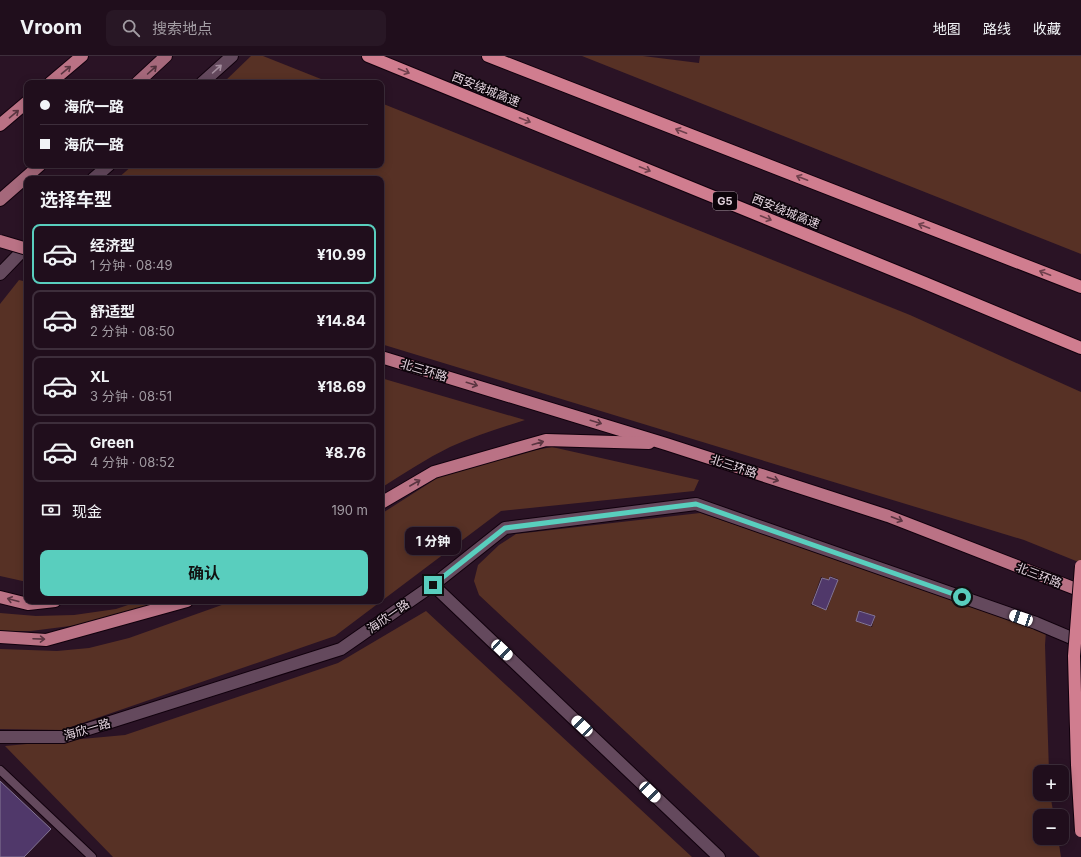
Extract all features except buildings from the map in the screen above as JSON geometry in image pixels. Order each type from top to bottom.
[{"type":"highway","points":[[54,80],[82,56]]},
{"type":"highway","name":"西安绕城高速","points":[[368,56],[911,277],[1081,348]]},
{"type":"highway","points":[[488,56],[1081,287]]},
{"type":"highway","points":[[0,125],[24,105]]},
{"type":"highway","points":[[0,241],[24,248]]},
{"type":"highway","name":"北三环路","points":[[384,358],[666,444],[888,516],[1081,591]]},
{"type":"highway","points":[[384,501],[434,472],[546,440],[666,444]]},
{"type":"highway","points":[[1081,566],[1074,656],[1077,765],[1081,831]]},
{"type":"highway","points":[[0,597],[24,603]]},
{"type":"highway","points":[[0,637],[46,640],[176,604]]},
{"type":"main road","points":[[140,80],[166,56]]},
{"type":"main road","points":[[27,176],[37,168]]},
{"type":"main road","points":[[0,200],[24,179]]},
{"type":"street","points":[[205,80],[232,56]]},
{"type":"street","points":[[96,176],[106,168]]},
{"type":"street","points":[[0,274],[24,249]]},
{"type":"street","name":"海欣一路","points":[[0,737],[63,737],[340,649],[433,585],[505,528],[696,504],[1036,623],[1081,642]]},
{"type":"street","points":[[433,585],[719,857]]},
{"type":"lane","points":[[0,770],[92,857]]},
{"type":"shaded area","points":[[251,56],[263,56],[323,80],[226,80]]},
{"type":"shaded area","points":[[582,56],[643,56],[699,63],[700,56],[1081,56],[1081,254]]},
{"type":"shaded area","points":[[384,104],[910,315],[1081,392],[1081,563],[1024,540],[384,345],[384,176],[120,176],[130,168],[384,168]]},
{"type":"shaded area","points":[[19,280],[24,281],[24,581],[0,576],[0,304]]},
{"type":"shaded area","points":[[384,379],[525,420],[450,447],[415,466],[384,486]]},
{"type":"shaded area","points":[[552,447],[699,480],[694,491],[501,511],[384,599],[384,512],[442,475],[525,452]]},
{"type":"shaded area","points":[[700,513],[1021,621],[1046,631],[1045,645],[1049,765],[1033,765],[1033,801],[1051,801],[1053,809],[1033,809],[1033,845],[1059,845],[1061,857],[760,857],[479,595],[474,581],[478,565],[499,545],[516,534]],"holes":[[[830,576],[838,579],[827,610],[811,605],[821,577],[829,580]],[[859,610],[875,616],[872,627],[856,621]]]},
{"type":"shaded area","points":[[131,604],[158,604],[78,625],[31,631],[0,631],[0,613],[36,616],[74,615],[116,609]]},
{"type":"shaded area","points":[[225,604],[377,604],[335,636],[62,730],[0,729],[0,649],[57,651],[89,648],[129,638]]},
{"type":"shaded area","points":[[426,611],[692,857],[113,857],[5,746],[125,735],[338,663]]},
{"type":"route","points":[[433,585],[505,528],[696,504],[962,597]]}]
